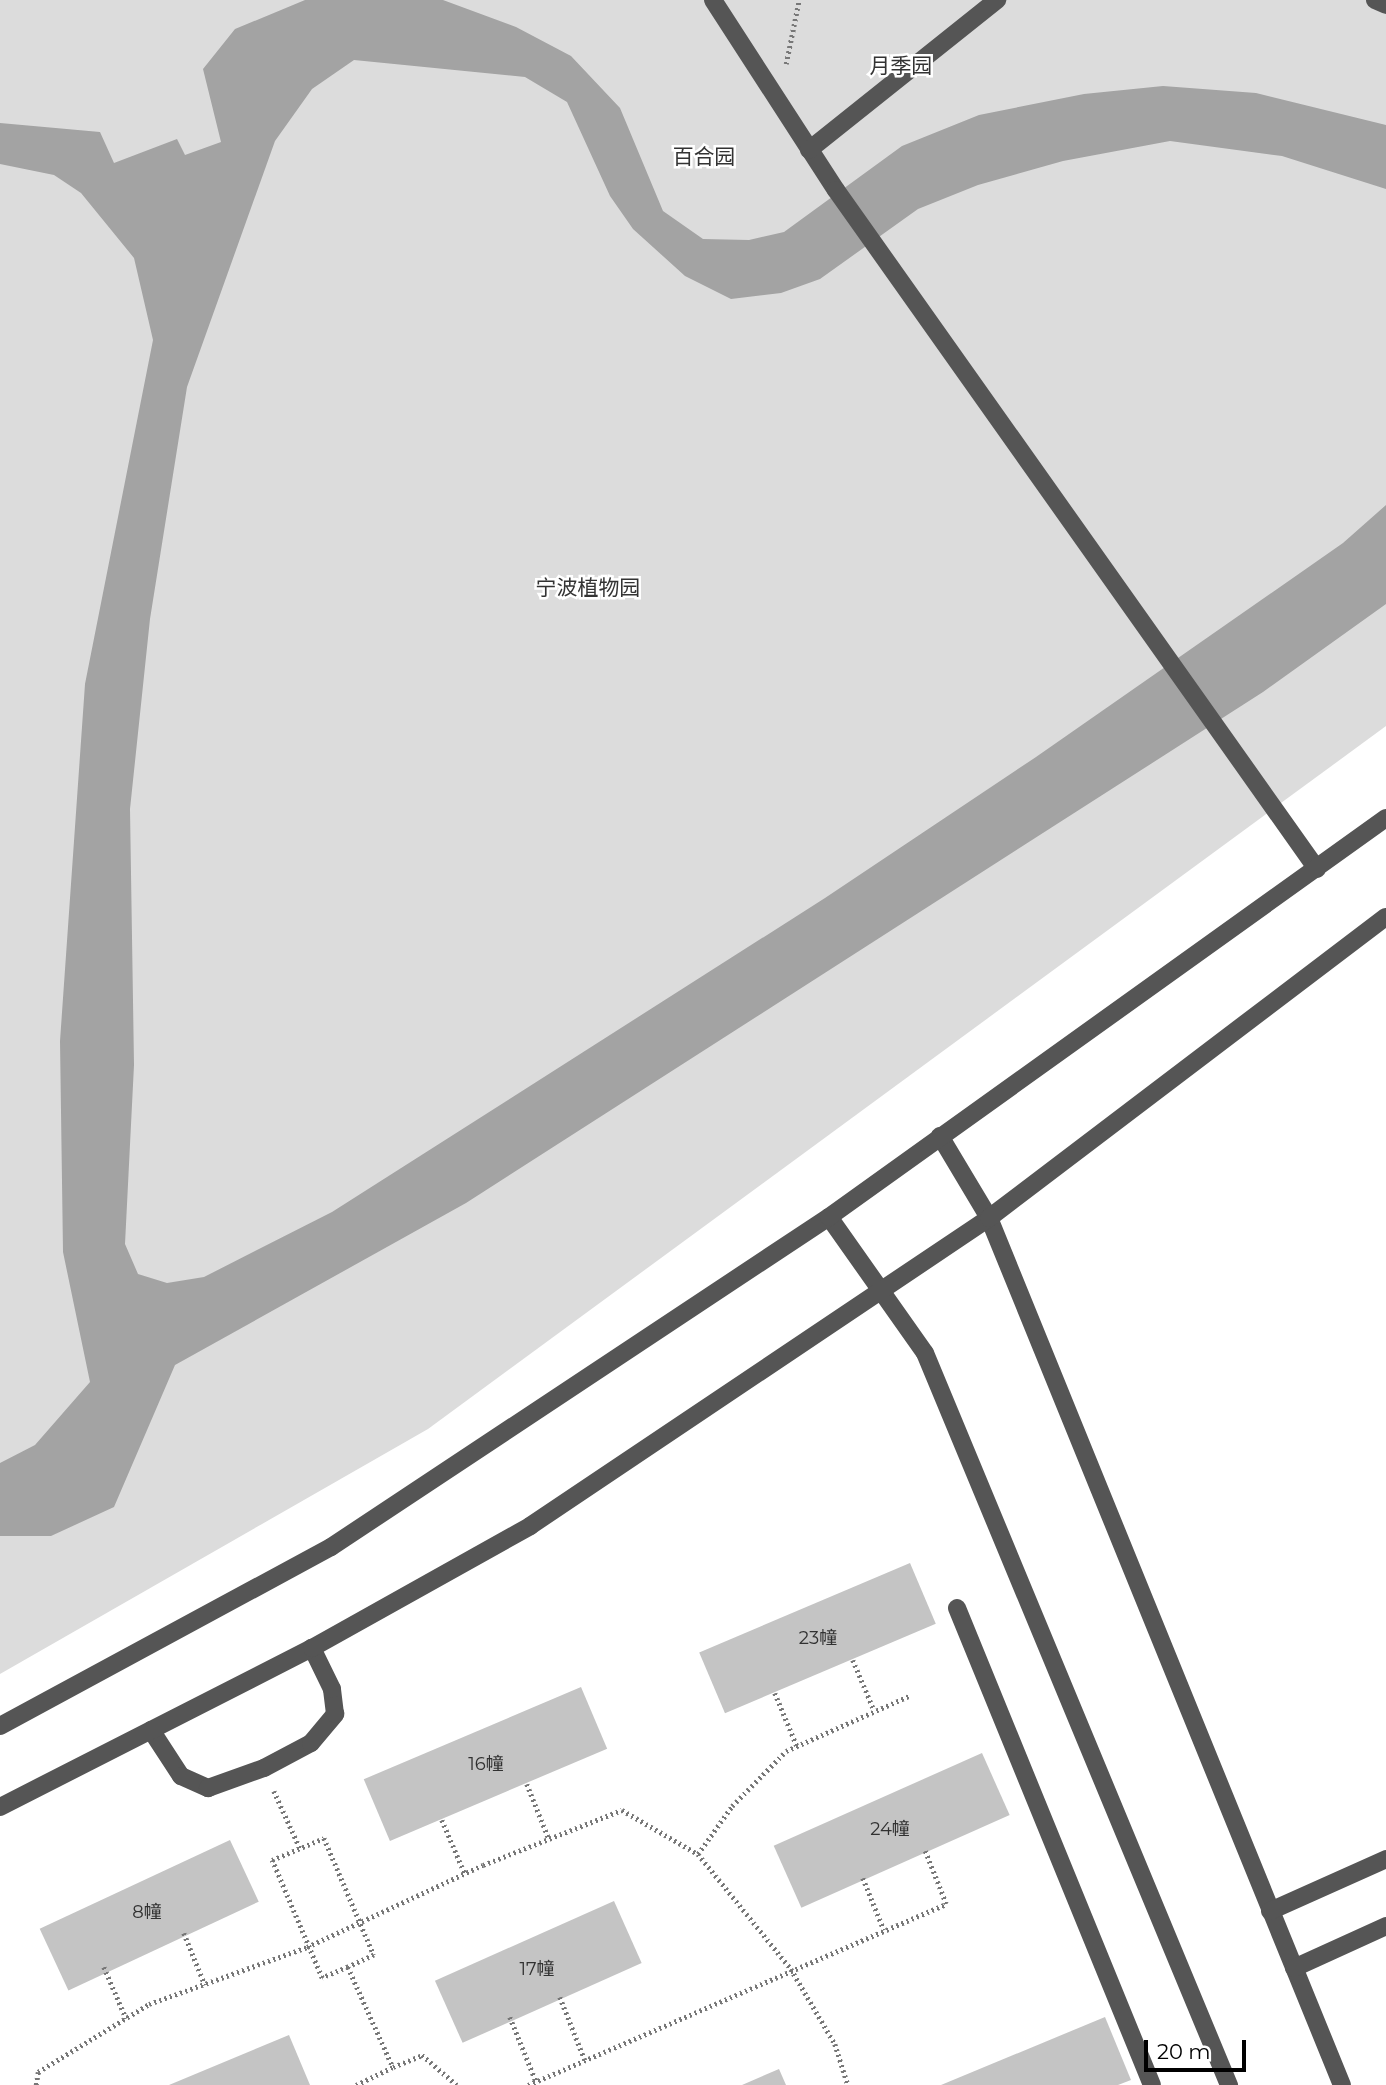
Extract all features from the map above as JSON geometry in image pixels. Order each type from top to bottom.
[{"type":"street","points":[[713,0],[836,190],[1317,869]]},
{"type":"street","points":[[809,149],[997,0]]},
{"type":"street","points":[[1375,0],[1386,5]]},
{"type":"street","points":[[0,1726],[331,1547],[828,1217],[1386,818]]},
{"type":"street","points":[[0,1807],[312,1648],[530,1527],[989,1218],[1386,917]]},
{"type":"street","points":[[940,1136],[989,1218],[1342,2085]]},
{"type":"street","points":[[828,1217],[925,1353],[1229,2085]]},
{"type":"street","points":[[957,1608],[1152,2085]]},
{"type":"street","points":[[151,1730],[181,1776],[208,1788],[264,1768],[311,1743],[335,1714],[332,1689],[312,1648]]},
{"type":"street","points":[[1270,1911],[1386,1859]]},
{"type":"street","points":[[1294,1968],[1386,1926]]},
{"type":"path","points":[[778,100],[799,0]]},
{"type":"path","points":[[853,1660],[874,1710]]},
{"type":"path","points":[[775,1693],[797,1746]]},
{"type":"path","points":[[698,1854],[732,1806],[797,1746],[911,1695]]},
{"type":"path","points":[[264,1768],[300,1848]]},
{"type":"path","points":[[527,1784],[549,1839]]},
{"type":"path","points":[[36,2085],[38,2072],[126,2018],[307,1947],[465,1874],[622,1810],[698,1854],[791,1969],[835,2044],[848,2085]]},
{"type":"path","points":[[442,1820],[465,1874]]},
{"type":"path","points":[[324,1838],[360,1924],[374,1955],[322,1978],[272,1860],[324,1838]]},
{"type":"path","points":[[527,2085],[946,1904],[925,1851]]},
{"type":"path","points":[[863,1878],[884,1930]]},
{"type":"path","points":[[184,1933],[205,1985]]},
{"type":"path","points":[[104,1967],[126,2018]]},
{"type":"path","points":[[348,1967],[393,2067]]},
{"type":"path","points":[[560,1997],[585,2060]]},
{"type":"path","points":[[510,2017],[536,2081]]},
{"type":"path","points":[[356,2085],[422,2055],[457,2085]]},
{"type":"green space","name":"宁波植物园","points":[[0,0],[1386,0],[1386,726],[428,1429],[0,1674]]},
{"type":"shaded area","points":[[305,0],[443,0],[516,27],[571,56],[620,108],[663,211],[703,239],[749,240],[784,232],[902,146],[979,115],[1084,94],[1163,86],[1256,93],[1386,125],[1386,189],[1282,156],[1170,141],[1063,161],[978,185],[918,209],[820,279],[781,293],[731,299],[685,276],[633,229],[610,196],[567,102],[525,77],[354,60],[312,89],[275,141],[187,387],[150,619],[130,809],[134,1065],[125,1244],[138,1274],[167,1283],[204,1277],[332,1212],[825,898],[1036,757],[1343,543],[1386,505],[1386,604],[1263,692],[466,1203],[175,1365],[114,1507],[51,1536],[0,1536],[0,1463],[35,1445],[90,1382],[63,1252],[60,1041],[85,684],[153,340],[134,258],[81,193],[54,175],[0,164],[0,123],[100,132],[114,163],[177,139],[185,155],[221,142],[203,69],[235,29]]},
{"type":"building","points":[[910,1563],[936,1624],[725,1713],[699,1652]]},
{"type":"building","points":[[581,1687],[607,1749],[390,1841],[364,1779]]},
{"type":"building","points":[[982,1753],[1010,1815],[801,1908],[774,1846]]},
{"type":"building","points":[[230,1840],[259,1902],[68,1990],[40,1929]]},
{"type":"building","points":[[614,1901],[642,1963],[463,2043],[435,1981]]},
{"type":"building","points":[[1105,2017],[1131,2080],[1118,2085],[941,2085]]},
{"type":"building","points":[[289,2035],[310,2085],[169,2085]]},
{"type":"building","points":[[779,2069],[786,2085],[742,2085]]},
{"type":"park label","name":"月季园","points":[[901,66]]},
{"type":"park label","name":"百合园","points":[[704,157]]}]
